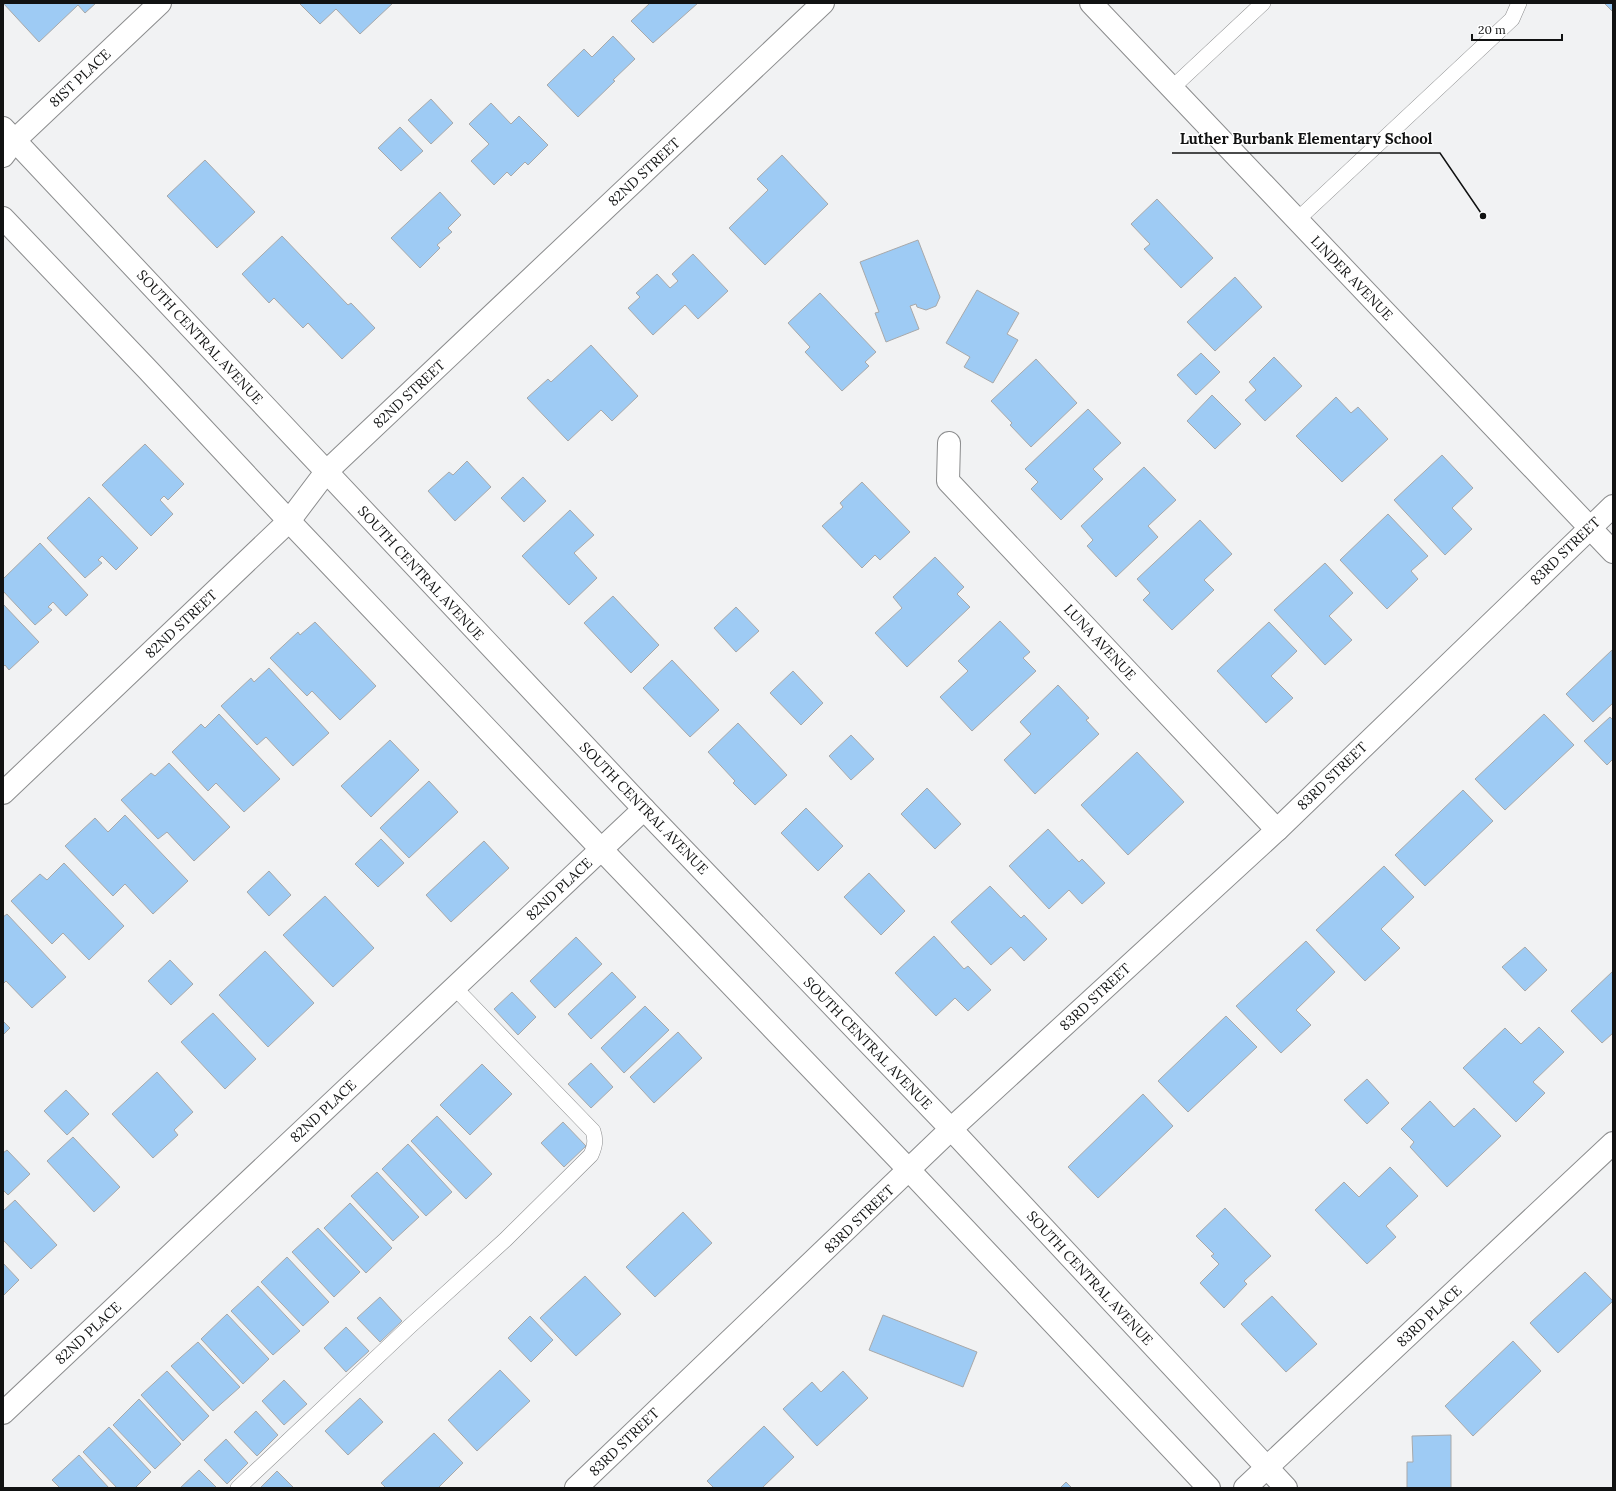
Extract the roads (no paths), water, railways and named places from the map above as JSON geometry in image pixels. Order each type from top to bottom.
[{"type":"street","name":"81ST PLACE","points":[[7,141],[160,3]]},
{"type":"street","name":"82ND STREET","points":[[3,793],[289,521],[326,472],[823,3]]},
{"type":"street","name":"LINDER AVENUE","points":[[1091,3],[1613,552]]},
{"type":"street","name":"SOUTH CENTRAL AVENUE","points":[[7,141],[326,472],[644,809],[951,1129],[1286,1488]]},
{"type":"street","points":[[3,218],[601,849],[909,1170],[1209,1488]]},
{"type":"street","name":"LUNA AVENUE","points":[[949,443],[948,482],[1277,830]]},
{"type":"street","name":"83RD STREET","points":[[576,1488],[951,1129],[1277,830],[1613,506]]},
{"type":"street","name":"82ND PLACE","points":[[3,1413],[644,809]]},
{"type":"street","name":"83RD PLACE","points":[[1244,1488],[1613,1143]]},
{"type":"lane","points":[[1172,88],[1263,3]]},
{"type":"lane","points":[[1297,220],[1512,19],[1519,3]]},
{"type":"lane","points":[[238,1488],[409,1327],[505,1240],[591,1154],[595,1145],[596,1138],[593,1131],[454,987]]},
{"type":"place","name":"Luther Burbank Elementary School","points":[[1483,216]]}]
